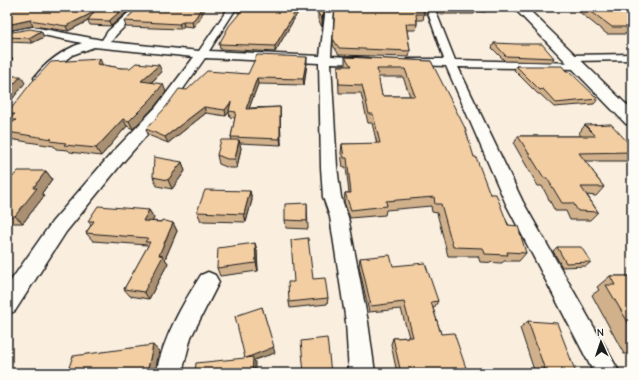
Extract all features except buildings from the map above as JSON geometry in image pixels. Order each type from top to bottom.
[{"type":"street","points":[[105,43],[112,33],[140,7]]},
{"type":"street","points":[[7,304],[59,227],[117,158],[161,110],[202,54],[233,7]]},
{"type":"street","points":[[330,7],[325,59],[330,182],[332,197],[339,217],[357,322],[362,373]]},
{"type":"street","points":[[430,7],[443,39],[450,64],[514,204],[607,373]]},
{"type":"street","points":[[519,7],[632,120]]},
{"type":"street","points":[[7,35],[25,30],[34,30],[42,34],[124,47],[202,54],[380,61]]},
{"type":"street","points":[[32,86],[62,56],[90,44],[105,43]]},
{"type":"street","points":[[396,62],[450,64],[574,62],[632,57]]},
{"type":"street","points":[[169,373],[171,360],[186,319],[208,282]]}]
